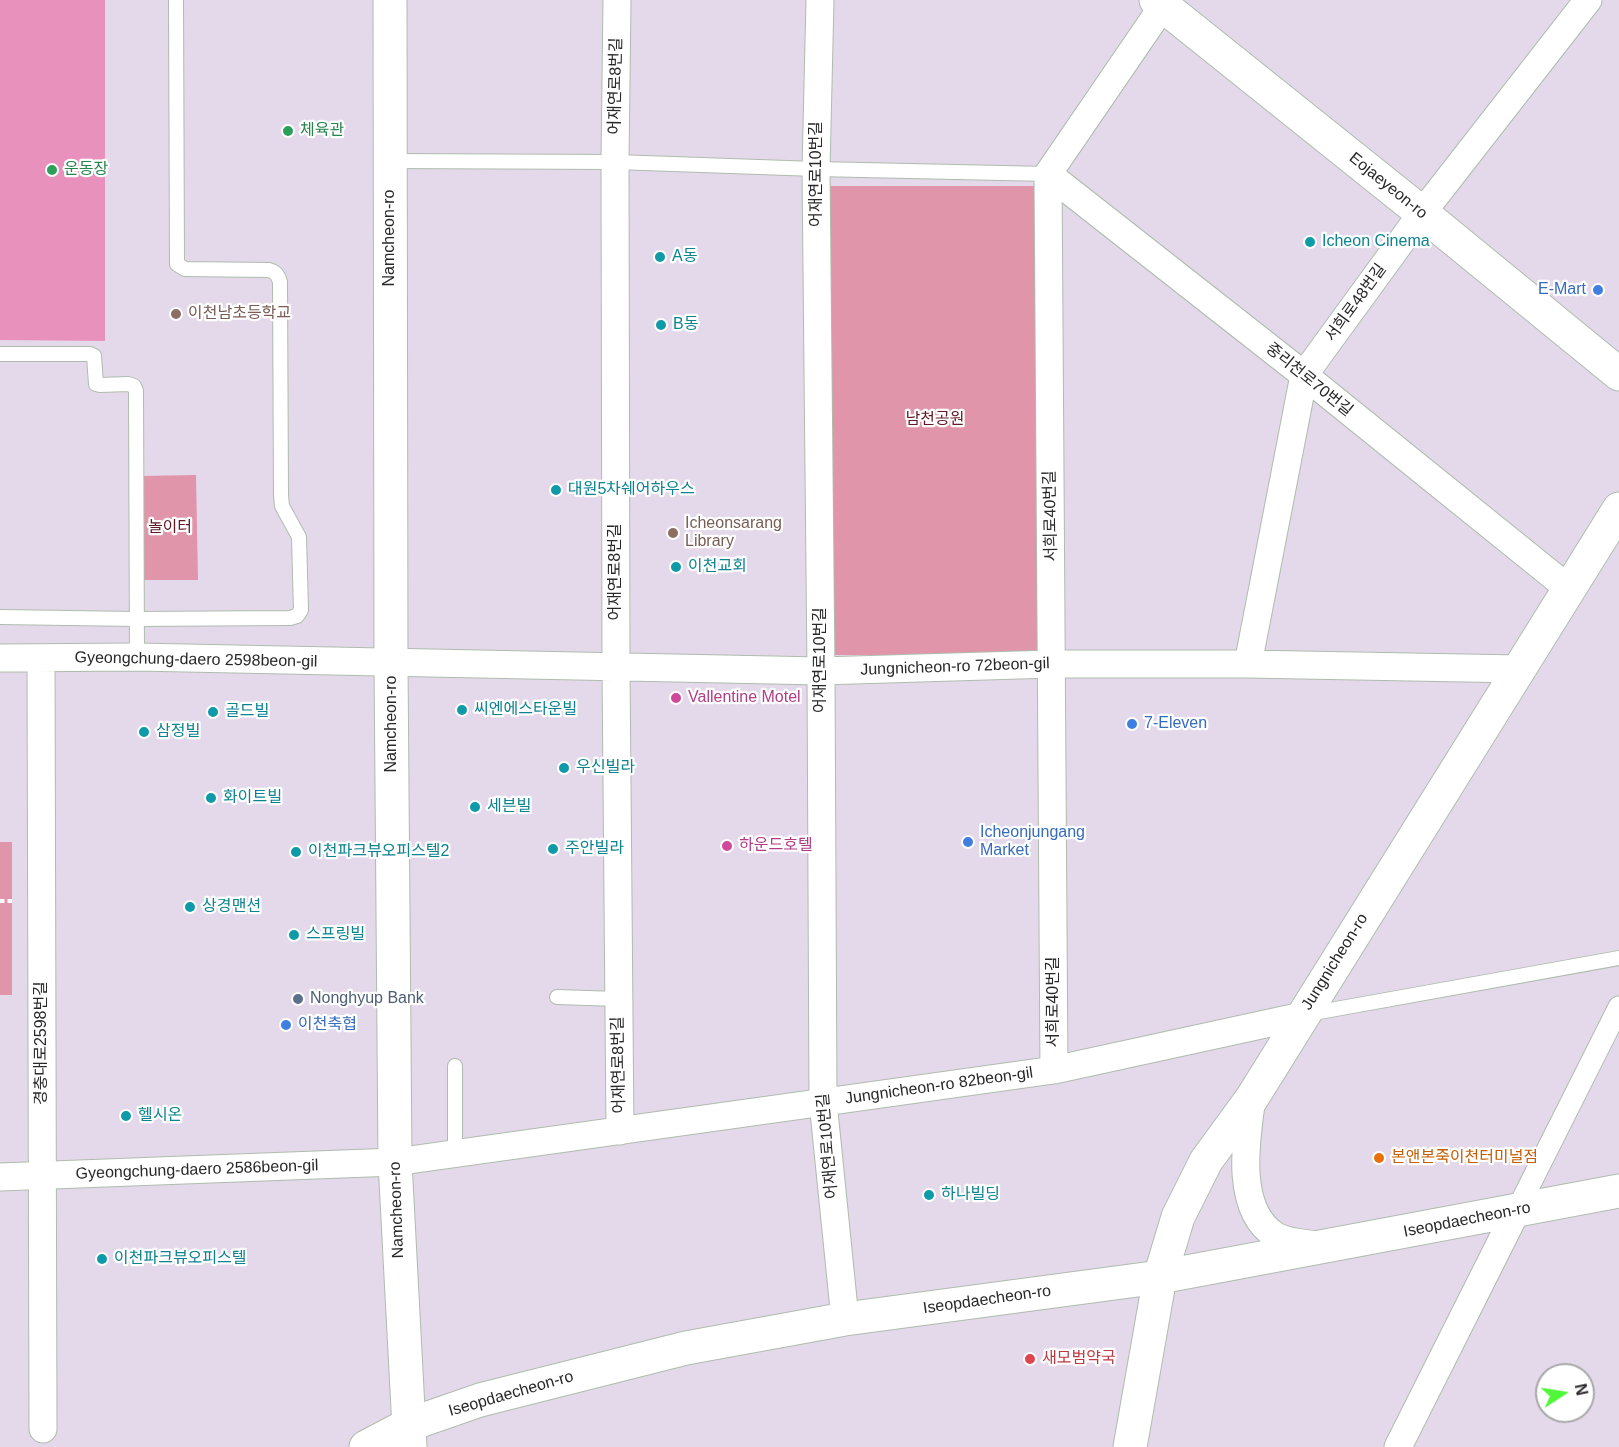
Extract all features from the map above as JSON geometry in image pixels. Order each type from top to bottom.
[{"type":"street","name":"Namcheon-ro","points":[[390,0],[391,663],[395,1162],[409,1436]]},
{"type":"street","name":"어재연로8번길","points":[[617,0],[616,667],[620,1131]]},
{"type":"street","name":"어재연로10번길","points":[[820,0],[816,169],[823,1102],[845,1319]]},
{"type":"street","name":"서희로48번길","points":[[1248,664],[1304,375],[1422,213],[1588,0]]},
{"type":"street","name":"Eojaeyeon-ro","points":[[1162,2],[1619,374]]},
{"type":"street","points":[[1048,174],[1162,2]]},
{"type":"street","name":"중리천로70번길","points":[[1048,174],[1304,375],[1568,588]]},
{"type":"street","name":"서희로40번길","points":[[1048,174],[1054,1070]]},
{"type":"street","name":"Jungnicheon-ro","points":[[1130,1447],[1160,1277],[1178,1217],[1201,1170],[1252,1098],[1619,508]]},
{"type":"street","name":"Gyeongchung-daero 2598beon-gil","points":[[0,658],[137,657],[391,663]]},
{"type":"street","name":"경충대로2598번길","points":[[41,658],[43,1429]]},
{"type":"street","name":"Jungnicheon-ro 72beon-gil","points":[[391,663],[821,671],[1052,664],[1248,664],[1519,669]]},
{"type":"street","points":[[1398,1447],[1619,1007]]},
{"type":"street","name":"Jungnicheon-ro 82beon-gil","points":[[395,1162],[1054,1070],[1302,1016]]},
{"type":"street","points":[[1252,1098],[1245,1151],[1249,1196],[1263,1226],[1277,1237],[1327,1246]]},
{"type":"street","name":"Gyeongchung-daero 2586beon-gil","points":[[0,1177],[395,1162]]},
{"type":"street","name":"Iseopdaecheon-ro","points":[[366,1447],[409,1436],[480,1400],[686,1348],[845,1319],[1160,1277],[1619,1191]]},
{"type":"lane","points":[[0,618],[290,618],[297,616],[301,610],[299,537],[282,506],[281,495],[280,282],[274,272],[269,270],[185,269],[177,264],[176,0]]},
{"type":"lane","points":[[390,161],[615,162],[1048,174]]},
{"type":"lane","points":[[0,354],[90,354],[94,356],[96,384],[134,386],[136,391],[137,657]]},
{"type":"lane","points":[[1302,1016],[1619,958]]},
{"type":"lane","name":"어재연로8번길","points":[[557,997],[618,999]]},
{"type":"lane","points":[[455,1066],[455,1154]]},
{"type":"path","points":[[0,902],[12,901]]},
{"type":"green space","name":"남천공원","points":[[830,186],[1039,186],[1041,655],[832,655]]},
{"type":"green space","name":"놀이터","points":[[196,475],[198,580],[143,580],[141,476]]},
{"type":"green space","points":[[0,842],[12,842],[12,995],[0,995]]},
{"type":"shaded area","name":"운동장","points":[[0,0],[105,0],[105,341],[0,340]]},
{"type":"place","name":"체육관","points":[[288,131]]},
{"type":"place","name":"운동장","points":[[52,170]]},
{"type":"place","name":"Icheon Cinema","points":[[1310,242]]},
{"type":"place","name":"A동","points":[[660,257]]},
{"type":"place","name":"E-Mart","points":[[1598,290]]},
{"type":"place","name":"이천남초등학교","points":[[176,314]]},
{"type":"place","name":"B동","points":[[661,325]]},
{"type":"place","name":"대원5차쉐어하우스","points":[[556,490]]},
{"type":"place","name":"Icheonsarang Library","points":[[673,533]]},
{"type":"place","name":"이천교회","points":[[676,567]]},
{"type":"place","name":"Vallentine Motel","points":[[676,698]]},
{"type":"place","name":"씨엔에스타운빌","points":[[462,710]]},
{"type":"place","name":"골드빌","points":[[213,712]]},
{"type":"place","name":"7-Eleven","points":[[1132,724]]},
{"type":"place","name":"삼정빌","points":[[144,732]]},
{"type":"place","name":"우신빌라","points":[[564,768]]},
{"type":"place","name":"화이트빌","points":[[211,798]]},
{"type":"place","name":"세븐빌","points":[[475,807]]},
{"type":"place","name":"Icheonjungang Market","points":[[968,842]]},
{"type":"place","name":"하운드호텔","points":[[727,846]]},
{"type":"place","name":"주안빌라","points":[[553,849]]},
{"type":"place","name":"이천파크뷰오피스텔2","points":[[296,852]]},
{"type":"place","name":"상경맨션","points":[[190,907]]},
{"type":"place","name":"스프링빌","points":[[294,935]]},
{"type":"place","name":"Nonghyup Bank","points":[[298,999]]},
{"type":"place","name":"이천축협","points":[[286,1025]]},
{"type":"place","name":"헬시온","points":[[126,1116]]},
{"type":"place","name":"본앤본죽이천터미널점","points":[[1379,1158]]},
{"type":"place","name":"하나빌딩","points":[[929,1195]]},
{"type":"place","name":"이천파크뷰오피스텔","points":[[102,1259]]},
{"type":"place","name":"새모범약국","points":[[1030,1359]]}]
